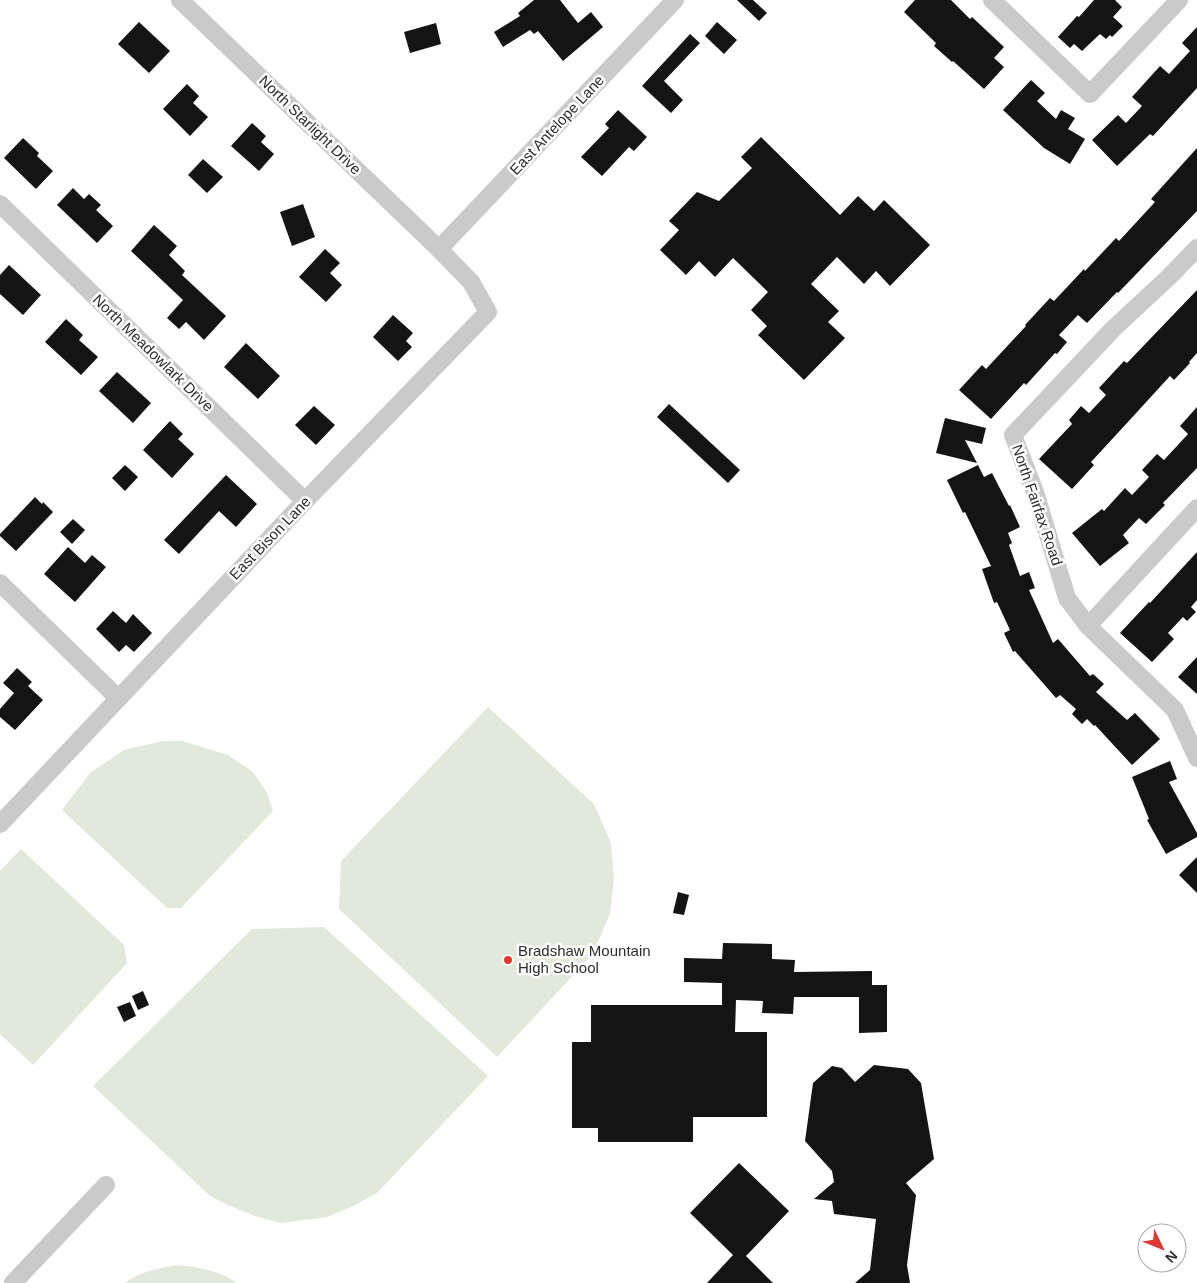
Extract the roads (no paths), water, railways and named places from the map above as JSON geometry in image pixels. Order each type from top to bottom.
[{"type":"street","name":"North Starlight Drive","points":[[180,0],[439,249]]},
{"type":"street","points":[[992,0],[1090,94],[1179,0]]},
{"type":"street","name":"East Antelope Lane","points":[[439,249],[665,4]]},
{"type":"street","name":"North Meadowlark Drive","points":[[0,204],[305,501]]},
{"type":"street","name":"North Fairfax Road","points":[[1197,248],[1113,330],[1013,435],[1035,492],[1067,598],[1088,626],[1175,710],[1197,758]]},
{"type":"street","name":"East Bison Lane","points":[[0,824],[305,501],[488,312],[471,282],[439,249]]},
{"type":"street","points":[[1088,626],[1197,508]]},
{"type":"street","points":[[0,583],[118,698]]},
{"type":"street","points":[[13,1283],[106,1185]]},
{"type":"place","name":"Bradshaw Mountain High School","points":[[508,960]]}]
